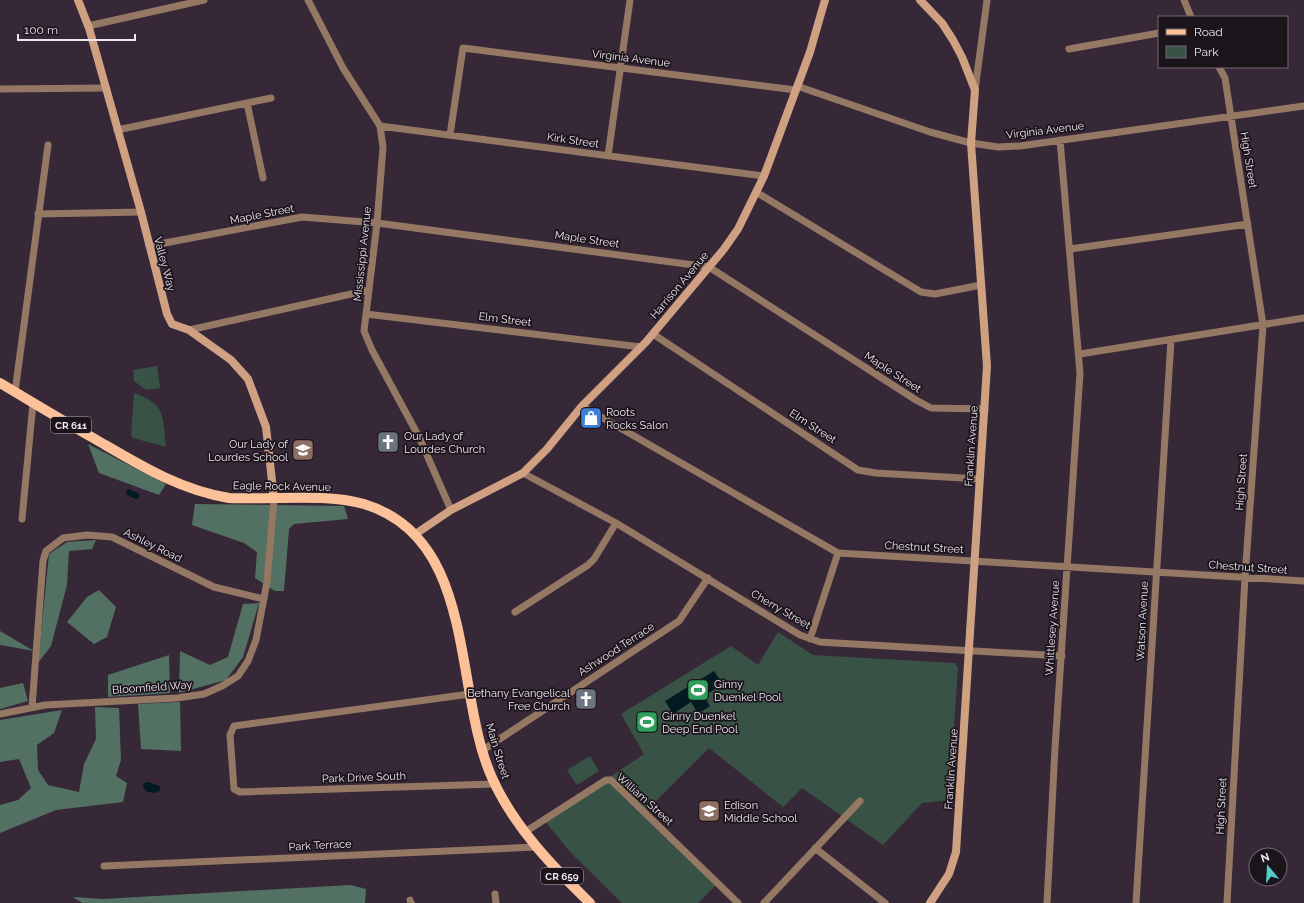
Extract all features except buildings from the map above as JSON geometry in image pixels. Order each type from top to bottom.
[{"type":"main road","name":"Eagle Rock Avenue","points":[[0,383],[141,466],[182,486],[224,497],[274,499],[329,498],[354,502],[384,513],[395,519],[414,535]]},
{"type":"main road","name":"Main Street","points":[[414,535],[431,555],[445,583],[483,750],[495,784],[525,832],[557,870],[590,903]]},
{"type":"street","name":"Valley Way","points":[[78,0],[88,26],[106,88],[141,212],[148,246],[167,314],[172,324],[189,330],[231,360],[248,379],[266,427],[274,499]]},
{"type":"street","points":[[88,26],[204,0]]},
{"type":"street","name":"Mississippi Avenue","points":[[308,0],[343,68],[380,126],[382,147],[377,223],[364,326],[367,338],[419,437],[451,510]]},
{"type":"street","points":[[608,156],[630,0]]},
{"type":"street","name":"Harrison Avenue","points":[[451,510],[523,473],[547,449],[582,406],[653,334],[709,267],[738,229],[764,176],[810,52],[825,0]]},
{"type":"street","name":"Franklin Avenue","points":[[920,0],[942,23],[953,40],[962,57],[975,90],[971,143],[987,366],[956,852],[949,874],[930,903]]},
{"type":"street","points":[[975,90],[987,0]]},
{"type":"street","points":[[1184,0],[1191,16]]},
{"type":"street","points":[[1069,49],[1158,33]]},
{"type":"street","name":"Virginia Avenue","points":[[450,135],[463,48],[796,88],[930,132],[971,143],[998,147],[1060,140],[1304,106]]},
{"type":"street","name":"High Street","points":[[1220,68],[1225,78],[1263,325],[1245,577],[1227,903]]},
{"type":"street","points":[[0,89],[106,88]]},
{"type":"street","points":[[117,130],[272,98]]},
{"type":"street","points":[[247,103],[263,178]]},
{"type":"street","name":"Kirk Street","points":[[380,126],[764,176]]},
{"type":"street","name":"Whittlesey Avenue","points":[[1047,903],[1055,748],[1080,373],[1080,354],[1060,140]]},
{"type":"street","points":[[15,392],[48,145]]},
{"type":"street","points":[[756,192],[921,292],[935,294],[981,285]]},
{"type":"street","points":[[38,214],[141,212]]},
{"type":"street","name":"Maple Street","points":[[148,246],[302,217],[377,223],[709,267],[916,400],[931,408],[985,409]]},
{"type":"street","points":[[1070,249],[1248,224]]},
{"type":"street","points":[[189,330],[369,290]]},
{"type":"street","name":"Elm Street","points":[[366,314],[641,347]]},
{"type":"street","points":[[1080,354],[1304,318]]},
{"type":"street","name":"Elm Street","points":[[653,334],[858,470],[876,473],[980,479]]},
{"type":"street","name":"Watson Avenue","points":[[1136,903],[1171,340]]},
{"type":"street","points":[[22,519],[33,403]]},
{"type":"street","name":"Chestnut Street","points":[[582,406],[838,553],[1304,581]]},
{"type":"street","name":"Cherry Street","points":[[523,473],[616,523],[800,635],[810,639],[836,643],[1062,656]]},
{"type":"street","name":"Bloomfield Way","points":[[0,714],[45,705],[177,698],[204,694],[222,686],[238,676],[248,661],[256,640],[264,599],[274,499]]},
{"type":"street","points":[[414,535],[451,510]]},
{"type":"street","points":[[515,612],[588,565],[594,559],[616,523]]},
{"type":"street","name":"Ashley Road","points":[[32,707],[43,561],[46,550],[63,538],[88,535],[112,537],[214,587],[264,599]]},
{"type":"street","points":[[810,639],[838,553]]},
{"type":"street","name":"Ashwood Terrace","points":[[483,750],[679,621],[708,578]]},
{"type":"street","name":"Park Drive South","points":[[470,694],[234,726],[230,735],[234,789],[240,792],[495,784]]},
{"type":"street","name":"William Street","points":[[525,832],[606,780],[611,780],[716,880],[738,903]]},
{"type":"street","points":[[764,903],[860,801]]},
{"type":"street","name":"Park Terrace","points":[[104,866],[537,846]]},
{"type":"street","points":[[815,848],[885,903]]},
{"type":"street","points":[[495,894],[496,903]]},
{"type":"green space","points":[[157,366],[160,388],[146,390],[134,381],[133,370]]},
{"type":"green space","points":[[134,393],[152,402],[161,413],[166,447],[133,438],[131,435]]},
{"type":"green space","points":[[88,444],[166,484],[159,495],[99,473]]},
{"type":"green space","points":[[195,504],[344,506],[348,519],[294,524],[289,529],[284,591],[275,591],[255,578],[257,552],[244,543],[192,525]]},
{"type":"green space","points":[[96,540],[92,549],[69,551],[67,585],[51,646],[38,663],[49,554],[67,542]]},
{"type":"green space","points":[[99,590],[116,607],[107,637],[94,644],[67,622],[87,597]]},
{"type":"green space","points":[[259,603],[243,657],[226,680],[179,693],[180,651],[210,665],[228,657],[243,604]]},
{"type":"green space","points":[[0,631],[34,651],[0,645]]},
{"type":"green space","points":[[778,632],[813,655],[955,663],[958,668],[949,800],[922,803],[883,845],[802,788],[783,807],[709,748],[645,812],[718,883],[698,903],[622,903],[570,852],[545,821],[644,754],[621,714],[731,646],[758,665]]},
{"type":"green space","points":[[169,655],[170,693],[108,697],[108,675]]},
{"type":"green space","points":[[23,683],[28,701],[0,709],[0,688]]},
{"type":"green space","points":[[180,702],[181,751],[141,749],[138,704]]},
{"type":"green space","points":[[95,707],[119,708],[121,760],[116,776],[127,783],[123,802],[56,810],[0,833],[0,805],[18,800],[31,788],[19,759],[0,762],[0,720],[62,710],[54,733],[37,745],[38,770],[48,785],[79,792],[84,764],[96,739]]},
{"type":"green space","points":[[590,756],[599,771],[577,785],[567,770]]},
{"type":"green space","points":[[351,885],[366,889],[365,903],[82,903],[73,897],[103,899]]},
{"type":"water","points":[[129,489],[138,493],[140,496],[138,499],[126,494],[127,490]]},
{"type":"water","name":"Ginny Duenkel Pool","points":[[714,671],[723,684],[704,696],[710,706],[698,714],[691,702],[673,714],[665,701]]},
{"type":"water","name":"Ginny Duenkel Deep End Pool","points":[[648,710],[658,725],[645,732],[636,719]]},
{"type":"water","points":[[148,782],[160,786],[160,790],[156,793],[147,792],[143,787],[144,783]]},
{"type":"place","name":"Roots Rocks Salon","points":[[591,418]]},
{"type":"place","name":"Our Lady of Lourdes Church","points":[[388,442]]},
{"type":"place","name":"Our Lady of Lourdes School","points":[[303,450]]},
{"type":"place","name":"Ginny Duenkel Pool","points":[[698,690]]},
{"type":"place","name":"Bethany Evangelical Free Church","points":[[586,699]]},
{"type":"place","name":"Ginny Duenkel Deep End Pool","points":[[647,722]]},
{"type":"place","name":"Edison Middle School","points":[[709,811]]}]
